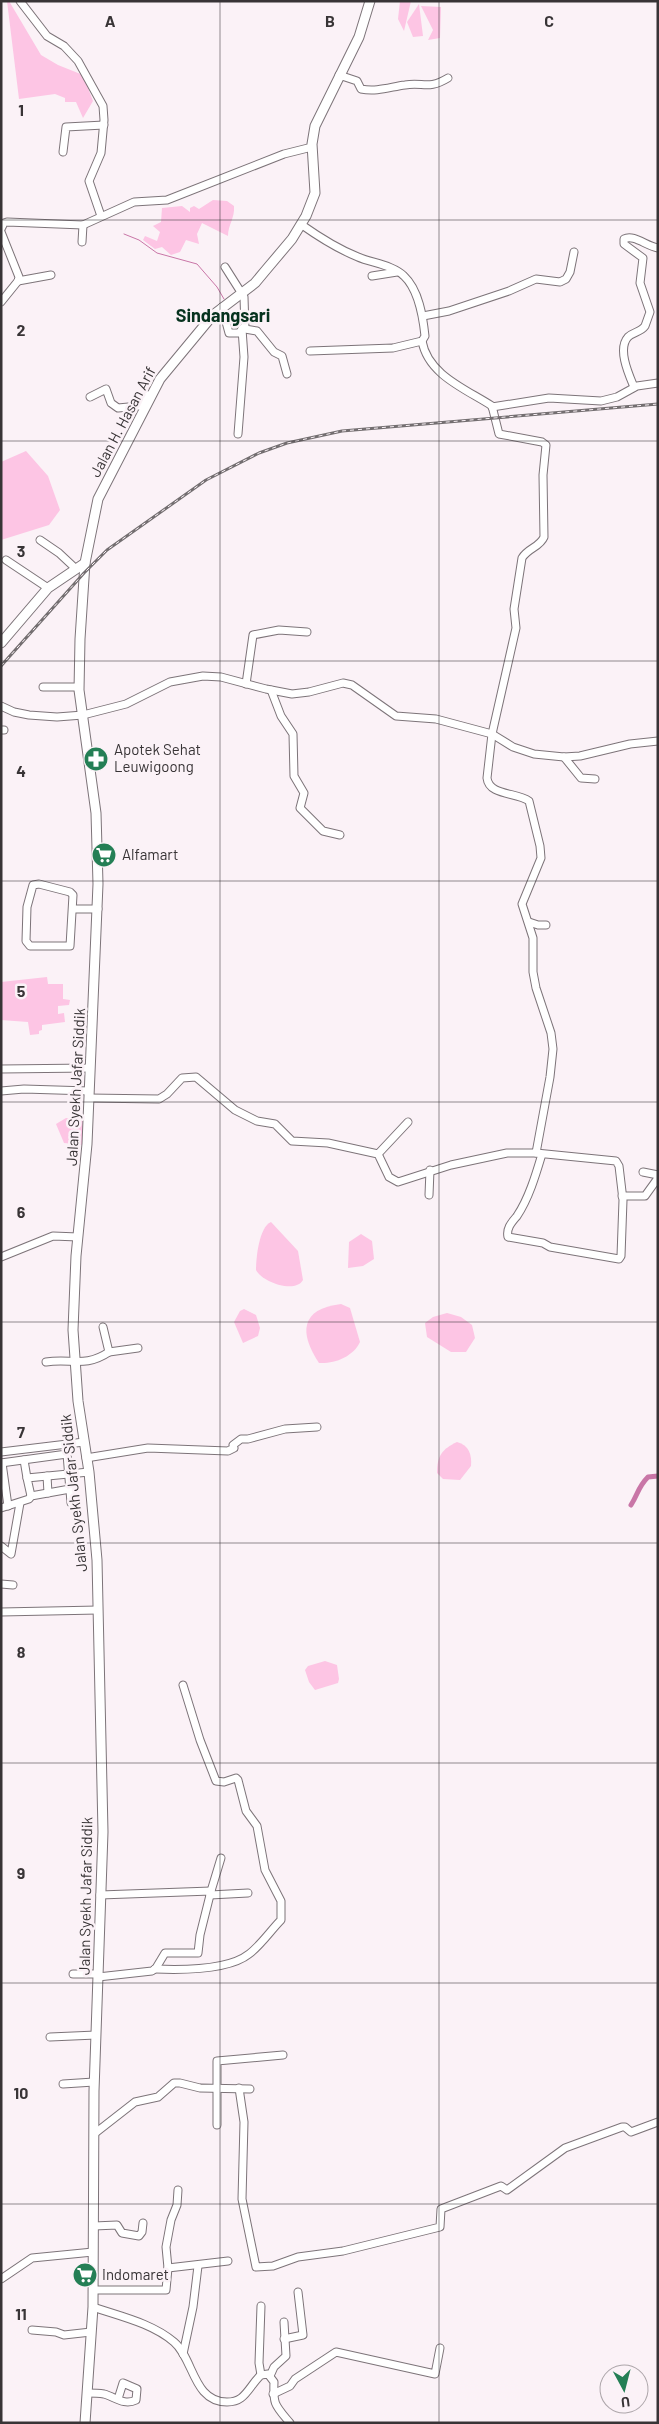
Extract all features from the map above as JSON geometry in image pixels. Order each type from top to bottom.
[{"type":"main road","name":"Jalan H. Hasan Arif","points":[[85,563],[98,499],[160,379],[225,304],[243,297],[306,228],[315,193],[312,147],[317,122],[358,37],[370,1]]},
{"type":"main road","points":[[1,643],[48,588],[85,563]]},
{"type":"main road","name":"Jalan Syekh Jafar Siddik","points":[[84,2423],[93,2307],[94,2082],[102,1832],[96,1560],[89,1472],[75,1362],[73,1310],[85,1171],[98,909],[98,835],[79,687],[85,563]]},
{"type":"street","points":[[20,1],[47,36],[64,46],[78,62],[103,106],[104,125],[100,159],[95,163],[89,181],[101,216]]},
{"type":"street","points":[[339,76],[357,81],[361,89],[374,91],[408,84],[432,86],[448,78]]},
{"type":"street","points":[[63,152],[66,127],[104,125]]},
{"type":"street","points":[[1,302],[18,281],[18,273],[1,231],[4,223],[83,225],[134,202],[173,198],[277,157],[312,147]]},
{"type":"street","points":[[82,242],[83,225]]},
{"type":"street","points":[[306,228],[325,241],[357,257],[400,272],[410,282],[423,316],[425,336],[422,341],[424,354],[450,382],[492,407],[549,398],[601,401],[617,397],[634,388],[658,382]]},
{"type":"street","points":[[634,388],[624,362],[626,342],[628,338],[646,326],[650,312],[640,283],[643,258],[624,244],[624,239],[632,238],[649,247],[658,248]]},
{"type":"street","points":[[423,316],[449,311],[509,291],[536,279],[560,282],[566,279],[570,272],[574,252]]},
{"type":"street","points":[[225,267],[243,297],[244,357],[238,434]]},
{"type":"street","points":[[372,276],[400,272]]},
{"type":"street","points":[[18,281],[51,275]]},
{"type":"street","points":[[225,304],[228,331],[236,334],[243,327]]},
{"type":"street","points":[[243,327],[247,330],[257,331],[274,352],[282,356],[287,374]]},
{"type":"street","points":[[310,351],[393,348],[422,341]]},
{"type":"street","points":[[90,397],[106,390],[113,406],[118,408],[139,406],[160,379]]},
{"type":"street","points":[[378,1154],[386,1171],[395,1182],[405,1181],[430,1170],[506,1153],[539,1153],[616,1161],[619,1166],[619,1184],[622,1196],[621,1256],[619,1259],[510,1238],[507,1233],[534,1178],[539,1153],[553,1049],[551,1033],[536,988],[533,972],[533,938],[522,904],[540,863],[540,846],[528,801],[494,788],[487,781],[492,734],[516,628],[514,609],[522,558],[527,552],[542,542],[544,537],[543,475],[547,451],[544,442],[498,434],[492,407]]},
{"type":"street","points":[[40,540],[59,553],[75,568]]},
{"type":"street","points":[[6,560],[48,588]]},
{"type":"street","points":[[246,684],[253,635],[279,630],[307,632]]},
{"type":"street","points":[[1,706],[29,716],[57,717],[83,715],[142,698],[170,682],[202,676],[221,676],[271,690],[302,693],[347,683],[396,716],[436,719],[492,734],[522,751],[564,758],[594,754],[630,744],[658,741]]},
{"type":"street","points":[[42,687],[79,687]]},
{"type":"street","points":[[271,690],[281,716],[294,738],[294,776],[304,793],[300,808],[323,831],[340,835]]},
{"type":"street","points":[[564,758],[581,778],[595,779]]},
{"type":"street","points":[[34,885],[70,892],[73,897],[73,909],[70,946],[28,945],[26,942],[27,907],[34,885]]},
{"type":"street","points":[[73,909],[98,909]]},
{"type":"street","points":[[529,922],[538,925],[546,924]]},
{"type":"street","points":[[1,1069],[90,1068]]},
{"type":"street","points":[[1,1091],[30,1089],[159,1099],[168,1094],[182,1078],[196,1077],[235,1110],[257,1121],[275,1124],[292,1141],[328,1143],[378,1154]]},
{"type":"street","points":[[378,1154],[408,1122]]},
{"type":"street","points":[[429,1195],[430,1170]]},
{"type":"street","points":[[622,1196],[646,1196],[658,1176],[643,1172]]},
{"type":"street","points":[[1,1257],[53,1236],[78,1237]]},
{"type":"street","points":[[103,1327],[108,1352]]},
{"type":"street","points":[[46,1362],[57,1360],[92,1361],[108,1352],[138,1348]]},
{"type":"street","points":[[86,1458],[150,1448],[228,1451],[234,1448],[233,1446],[241,1439],[248,1439],[285,1429],[317,1427]]},
{"type":"street","points":[[1,1452],[84,1442]]},
{"type":"street","points":[[70,1489],[31,1496],[27,1501],[5,1507],[2,1463],[66,1453],[69,1472],[71,1503]]},
{"type":"street","points":[[24,1460],[31,1496]]},
{"type":"street","points":[[28,1478],[69,1472],[89,1472]]},
{"type":"street","points":[[47,1476],[48,1493]]},
{"type":"street","points":[[1,1546],[11,1554],[20,1503]]},
{"type":"street","points":[[1,1584],[13,1585]]},
{"type":"street","points":[[1,1611],[98,1610]]},
{"type":"street","points":[[73,1974],[98,1975],[193,1969],[236,1961],[250,1954],[281,1920],[281,1901],[265,1870],[257,1826],[246,1811],[238,1780],[236,1778],[224,1782],[216,1781],[211,1772],[183,1684]]},
{"type":"street","points":[[155,1970],[166,1953],[198,1953],[200,1935],[210,1893],[221,1858]]},
{"type":"street","points":[[100,1894],[248,1893]]},
{"type":"street","points":[[50,2037],[96,2035]]},
{"type":"street","points":[[217,2125],[217,2061],[283,2055]]},
{"type":"street","points":[[63,2084],[94,2082]]},
{"type":"street","points":[[94,2134],[135,2102],[158,2096],[174,2083],[200,2088],[250,2089]]},
{"type":"street","points":[[239,2088],[244,2122],[242,2199],[250,2230],[256,2267],[273,2266],[298,2257],[343,2251],[440,2227],[441,2209],[501,2186],[507,2190],[565,2148],[624,2127],[631,2132],[658,2122]]},
{"type":"street","points":[[93,2290],[166,2290],[168,2268],[166,2248],[170,2220],[177,2205],[178,2190]]},
{"type":"street","points":[[94,2226],[117,2225],[122,2233],[139,2236],[142,2232],[143,2223]]},
{"type":"street","points":[[1,2279],[32,2258],[93,2252]]},
{"type":"street","points":[[168,2268],[228,2261]]},
{"type":"street","points":[[183,2354],[193,2307],[198,2266]]},
{"type":"street","points":[[284,2339],[303,2335],[298,2292]]},
{"type":"street","points":[[93,2307],[157,2331],[172,2340],[183,2354],[201,2389],[218,2401],[237,2401],[246,2394],[261,2375],[259,2363],[261,2306]]},
{"type":"street","points":[[270,2376],[274,2368],[286,2356],[284,2322]]},
{"type":"street","points":[[32,2330],[56,2332],[64,2335],[91,2332]]},
{"type":"street","points":[[272,2394],[290,2386],[296,2379],[336,2352],[435,2374],[440,2348]]},
{"type":"street","points":[[261,2375],[270,2376],[274,2382],[272,2394],[275,2405],[290,2423]]},
{"type":"street","points":[[86,2393],[106,2394],[118,2399]]},
{"type":"shaded area","points":[[7,1],[9,1],[41,55],[58,65],[83,75],[93,101],[83,118],[76,102],[65,102],[65,98],[55,94],[19,99]]},
{"type":"shaded area","points":[[400,1],[411,1],[404,31],[398,19]]},
{"type":"shaded area","points":[[419,4],[423,36],[413,37],[407,22]]},
{"type":"shaded area","points":[[421,6],[441,7],[440,38],[428,40],[433,30]]},
{"type":"shaded area","points":[[213,200],[227,201],[234,206],[228,236],[202,223],[197,234],[199,244],[186,240],[180,252],[171,255],[162,247],[155,249],[143,240],[145,236],[157,241],[160,232],[153,226],[161,222],[162,208],[182,206],[190,212],[190,208],[194,206],[199,209]]},
{"type":"shaded area","points":[[26,451],[48,476],[60,510],[49,525],[1,540],[1,462]]},
{"type":"shaded area","points":[[47,977],[48,984],[63,984],[63,999],[70,1000],[69,1005],[58,1006],[58,1014],[64,1013],[65,1022],[42,1025],[42,1030],[39,1031],[39,1034],[30,1035],[28,1022],[1,1020],[1,982]]},
{"type":"shaded area","points":[[66,1118],[85,1119],[83,1145],[64,1143],[56,1124]]},
{"type":"shaded area","points":[[271,1222],[298,1251],[303,1280],[299,1284],[293,1286],[279,1285],[265,1279],[256,1270],[261,1236],[267,1225]]},
{"type":"shaded area","points":[[361,1234],[372,1241],[374,1259],[363,1266],[348,1268],[349,1242]]},
{"type":"shaded area","points":[[341,1304],[350,1308],[360,1342],[348,1356],[337,1361],[319,1363],[308,1342],[307,1324],[317,1311]]},
{"type":"shaded area","points":[[244,1309],[256,1315],[260,1328],[258,1336],[243,1343],[234,1322],[240,1311]]},
{"type":"shaded area","points":[[447,1313],[461,1317],[472,1325],[475,1338],[466,1352],[451,1352],[427,1337],[425,1323],[433,1317]]},
{"type":"shaded area","points":[[457,1442],[464,1445],[469,1451],[471,1466],[460,1480],[443,1479],[437,1473],[439,1458],[444,1450]]},
{"type":"shaded area","points":[[325,1661],[337,1665],[338,1683],[315,1690],[309,1682],[305,1670],[308,1666]]},
{"type":"waterway","points":[[124,234],[139,240],[157,253],[197,264],[217,287],[224,299]]},
{"type":"waterway","points":[[631,1505],[640,1487],[648,1477],[658,1476]]},
{"type":"railway","points":[[1,666],[107,550],[206,480],[259,453],[287,443],[342,431],[658,404]]},
{"type":"place","name":"Apotek Sehat Leuwigoong","points":[[96,759]]},
{"type":"place","name":"Alfamart","points":[[104,855]]},
{"type":"place","name":"Indomaret","points":[[85,2275]]},
{"type":"district","name":"Sindangsari","points":[[223,316]]}]
